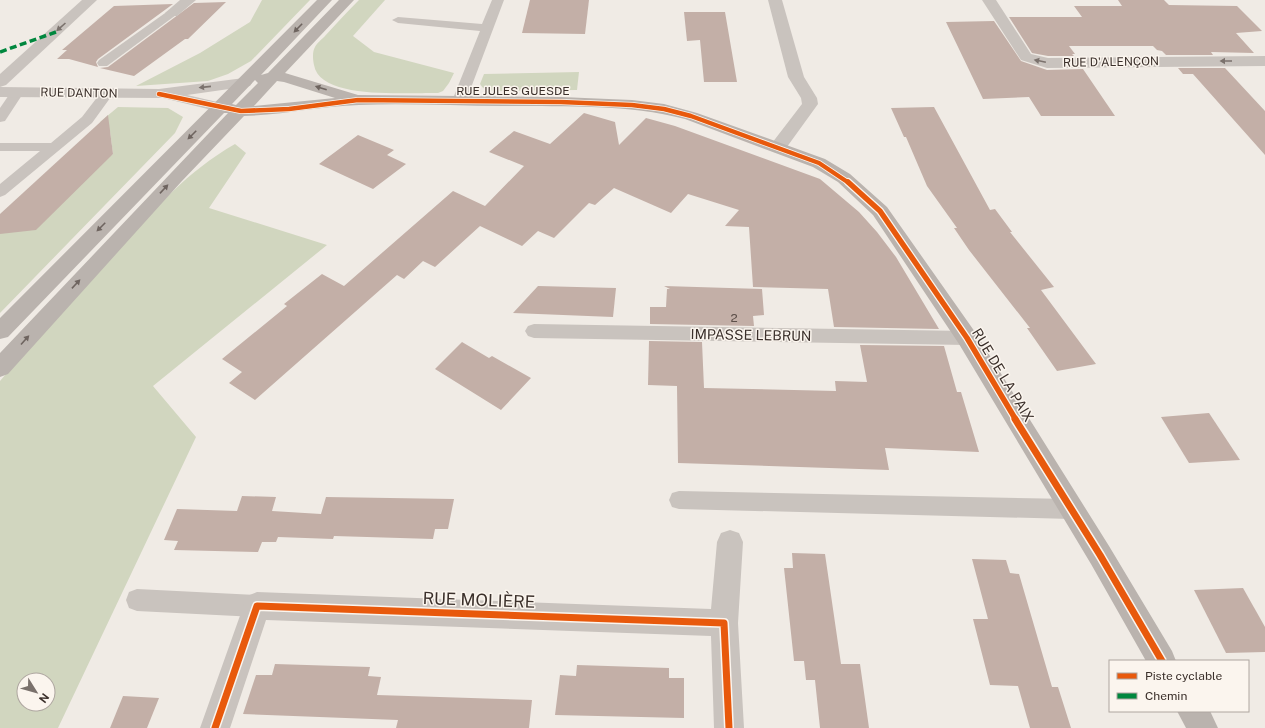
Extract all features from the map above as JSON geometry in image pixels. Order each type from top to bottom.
[{"type":"street","points":[[0,82],[90,0]]},
{"type":"street","points":[[172,13],[190,0]]},
{"type":"street","points":[[0,331],[325,0]]},
{"type":"street","points":[[0,368],[168,185],[347,0]]},
{"type":"street","points":[[775,0],[796,77],[809,98],[810,104],[778,148]]},
{"type":"street","name":"RUE D'ALENÇON","points":[[989,0],[1026,57],[1036,61],[1047,63],[1258,61]]},
{"type":"street","points":[[1258,61],[1265,72]]},
{"type":"street","points":[[244,83],[274,76]]},
{"type":"street","name":"RUE JULES GUESDE","points":[[274,76],[310,85],[358,100]]},
{"type":"street","name":"RUE DANTON","points":[[0,92],[159,94],[244,83]]},
{"type":"street","name":"RUE DANTON","points":[[159,94],[220,107]]},
{"type":"street","name":"RUE JULES GUESDE","points":[[220,107],[240,111],[289,109],[358,100],[590,102],[632,104],[664,109],[691,116],[778,148]]},
{"type":"street","name":"RUE DE LA PAIX","points":[[778,148],[819,164],[844,178],[880,211],[967,338],[1161,660]]},
{"type":"street","points":[[730,542],[724,623],[730,728]]},
{"type":"street","points":[[215,728],[257,606]]},
{"type":"street","name":"RUE MOLIÈRE","points":[[257,606],[724,623]]},
{"type":"street","points":[[1193,712],[1203,728]]},
{"type":"lane","points":[[459,101],[468,74],[498,0]]},
{"type":"lane","points":[[103,63],[172,13]]},
{"type":"lane","points":[[398,20],[487,28]]},
{"type":"lane","points":[[0,118],[18,92]]},
{"type":"lane","points":[[0,192],[86,120],[108,94]]},
{"type":"lane","points":[[0,147],[54,147]]},
{"type":"lane","name":"IMPASSE LEBRUN","points":[[534,331],[967,338]]},
{"type":"lane","points":[[680,500],[1071,509]]},
{"type":"lane","points":[[137,600],[257,606]]},
{"type":"green space","points":[[262,0],[310,0],[251,61],[228,74],[208,81],[136,86],[200,53],[250,22]]},
{"type":"green space","points":[[359,0],[385,0],[353,36],[374,52],[454,73],[443,91],[438,93],[368,92],[332,84],[320,76],[314,65],[313,54],[315,47]]},
{"type":"green space","points":[[579,72],[577,90],[494,91],[483,88],[480,84],[484,74]]},
{"type":"green space","points":[[118,107],[168,108],[183,117],[175,133],[0,313],[0,234],[113,154],[110,131],[100,122]]},
{"type":"green space","points":[[235,144],[246,153],[209,208],[327,245],[153,386],[196,437],[58,728],[0,728],[0,381],[43,331],[158,205],[202,166]]},
{"type":"building","points":[[530,0],[589,0],[585,34],[522,33]]},
{"type":"building","points":[[1118,0],[1164,0],[1169,5],[1237,6],[1262,31],[1236,33],[1254,53],[1211,52],[1213,55],[1166,55],[1153,46],[1069,46],[1075,54],[1072,54],[1074,56],[1048,56],[1032,53],[1009,17],[1082,17],[1074,6],[1122,6]]},
{"type":"building","points":[[226,2],[188,39],[185,39],[134,76],[100,68],[108,67],[194,3]]},
{"type":"building","points":[[173,4],[98,59],[96,62],[98,67],[69,59],[57,59],[67,50],[62,50],[114,6]]},
{"type":"building","points":[[684,12],[725,12],[737,82],[704,82],[700,40],[687,41]]},
{"type":"building","points":[[994,21],[1021,61],[1047,70],[1083,69],[1115,116],[1041,116],[1029,97],[983,99],[946,22]]},
{"type":"building","points":[[1178,68],[1225,68],[1265,111],[1265,155],[1193,74],[1183,74]]},
{"type":"building","points":[[934,107],[990,210],[995,209],[1012,232],[1010,232],[1054,287],[1041,290],[1096,364],[1057,371],[1027,328],[1030,328],[969,250],[954,228],[957,228],[927,186],[906,137],[904,137],[891,108]]},
{"type":"building","points":[[584,113],[615,122],[619,145],[646,118],[675,126],[820,179],[859,212],[877,232],[896,257],[939,329],[834,327],[828,289],[753,287],[749,227],[725,226],[739,210],[688,194],[671,213],[614,188],[595,205],[589,203],[554,238],[538,231],[522,246],[480,226],[435,267],[423,261],[404,279],[397,275],[255,400],[229,383],[242,372],[222,359],[287,306],[284,304],[322,274],[344,286],[453,191],[485,206],[524,166],[489,152],[514,131],[550,144]]},
{"type":"building","points":[[108,115],[113,154],[36,230],[0,234],[0,214]]},
{"type":"building","points":[[358,135],[394,150],[387,155],[406,164],[373,189],[319,164]]},
{"type":"building","points":[[538,286],[616,288],[613,317],[513,313]]},
{"type":"building","points":[[664,286],[762,289],[764,315],[753,316],[754,326],[650,324],[650,307],[666,307],[667,289],[670,289]]},
{"type":"building","points":[[649,341],[702,342],[704,388],[836,391],[835,381],[867,382],[860,345],[944,346],[957,392],[961,392],[979,452],[885,448],[889,470],[678,463],[677,386],[648,385]]},
{"type":"building","points":[[462,342],[489,358],[492,356],[531,378],[501,410],[435,369]]},
{"type":"building","points":[[1209,413],[1240,460],[1189,463],[1161,417]]},
{"type":"building","points":[[242,496],[276,497],[272,511],[321,514],[326,497],[454,499],[448,529],[435,529],[433,539],[334,536],[333,539],[278,537],[276,542],[262,542],[258,552],[174,550],[178,541],[164,540],[177,509],[237,511]]},
{"type":"building","points":[[792,553],[825,554],[841,664],[860,664],[869,728],[820,728],[815,680],[806,680],[804,661],[794,661],[784,568],[793,568]]},
{"type":"building","points":[[972,559],[1006,560],[1010,573],[1019,574],[1052,687],[1058,687],[1071,728],[1030,728],[1018,686],[990,685],[973,619],[988,619]]},
{"type":"building","points":[[1243,588],[1265,627],[1265,652],[1226,653],[1194,590]]},
{"type":"building","points":[[275,664],[370,667],[368,676],[381,677],[377,695],[532,700],[529,728],[396,728],[398,720],[243,714],[256,675],[272,675]]},
{"type":"building","points":[[577,665],[669,668],[669,678],[684,678],[684,718],[555,715],[560,675],[576,676]]},
{"type":"building","points":[[123,696],[159,698],[147,728],[110,728]]},
{"type":"marked path","points":[[0,52],[56,32]]},
{"type":"cycle path","points":[[159,94],[241,111],[289,109],[358,100],[561,102],[632,105],[664,109],[691,116],[819,163],[844,178],[880,211],[967,338],[1020,427],[1100,555],[1161,660]]},
{"type":"cycle path","points":[[215,728],[257,606],[724,623],[729,728]]}]
